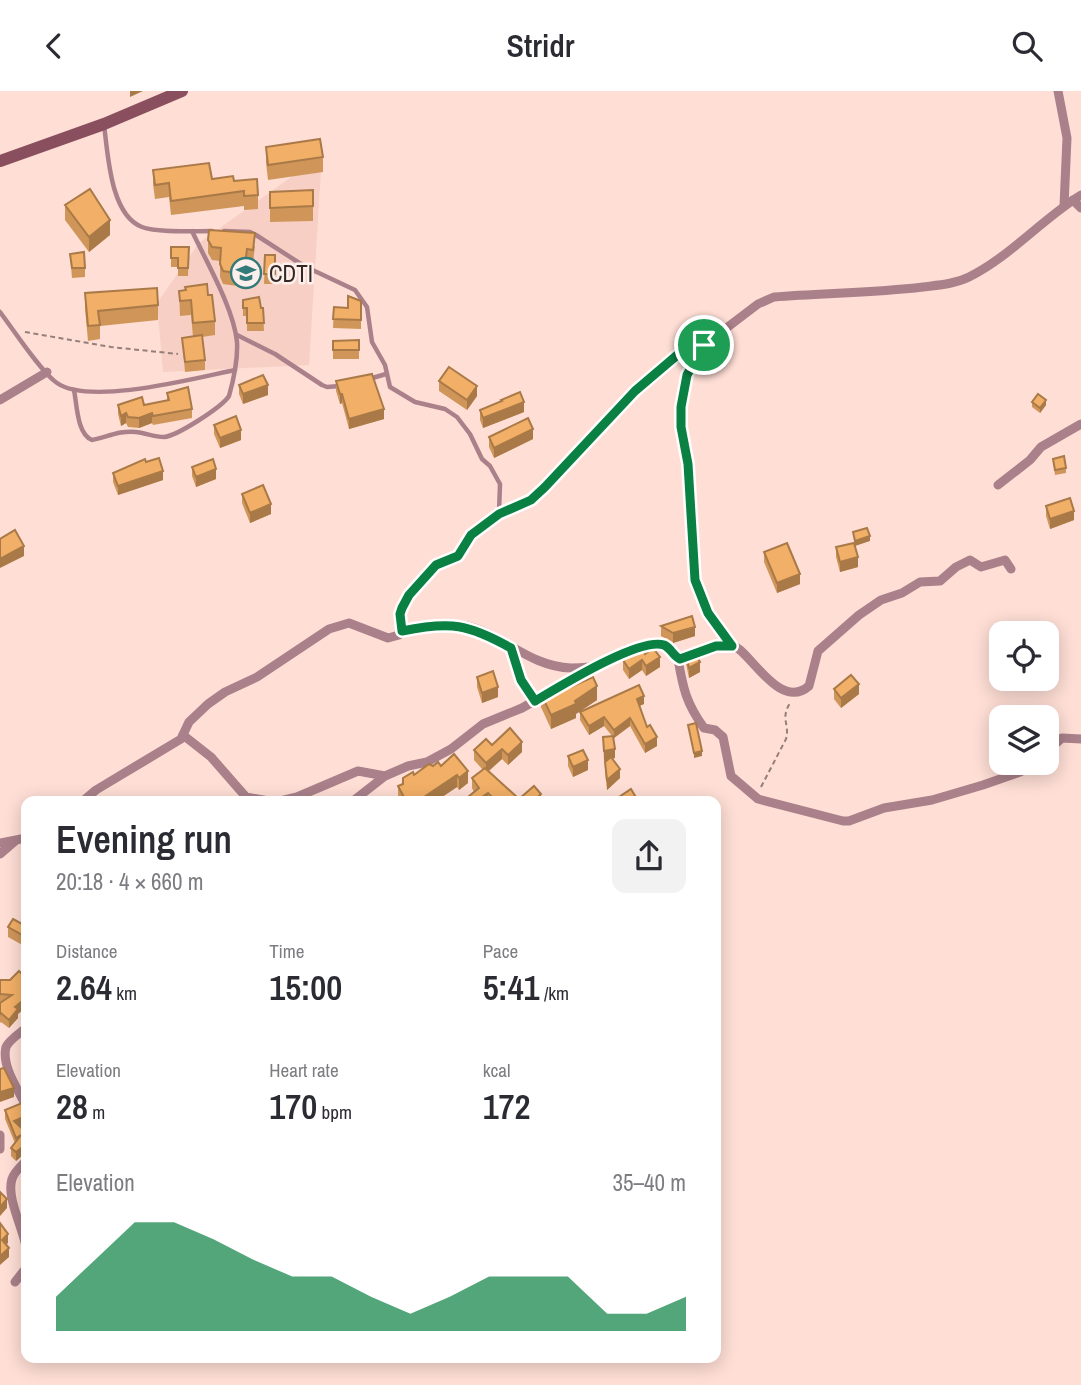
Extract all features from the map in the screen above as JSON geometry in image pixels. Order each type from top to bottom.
[{"type":"main road","points":[[0,162],[104,124],[181,91]]},
{"type":"street","points":[[1058,91],[1067,138],[1063,206]]},
{"type":"street","points":[[402,631],[402,608],[436,565],[461,553],[471,535],[499,514],[531,500],[635,391],[682,351],[704,345],[758,304],[774,297],[887,291],[943,285],[967,278],[1014,248],[1077,197],[1081,208]]},
{"type":"street","points":[[704,345],[687,375],[681,407],[681,427],[688,464],[695,580],[708,613],[732,646]]},
{"type":"street","points":[[0,400],[47,372]]},
{"type":"street","points":[[998,485],[1030,460],[1041,447],[1081,424]]},
{"type":"street","points":[[678,659],[716,646],[732,646],[741,649],[765,678],[781,688],[800,691],[809,686],[818,651],[859,615],[881,600],[902,593],[923,581],[940,580],[968,561],[981,567],[1004,560],[1011,569]]},
{"type":"street","points":[[89,796],[178,742],[188,722],[225,692],[257,677],[329,628],[344,624],[354,624],[388,638],[399,635],[402,631],[450,625],[467,626],[550,664],[570,668],[596,666]]},
{"type":"street","points":[[360,796],[386,776],[451,749],[483,724],[535,701],[596,666],[649,645],[660,644],[667,647],[678,659],[681,687],[698,720],[704,728],[715,730],[723,737],[731,776],[762,801],[834,820],[849,821],[866,813],[932,800],[1011,775]]},
{"type":"street","points":[[511,648],[521,680],[535,701]]},
{"type":"street","points":[[183,735],[211,757],[245,796]]},
{"type":"street","points":[[1059,739],[1081,739]]},
{"type":"street","points":[[295,796],[358,771],[386,776]]},
{"type":"street","points":[[0,843],[21,839]]},
{"type":"street","points":[[0,854],[21,839]]},
{"type":"street","points":[[0,1052],[21,1032]]},
{"type":"street","points":[[9,1042],[6,1048],[8,1066],[21,1095]]},
{"type":"street","points":[[0,1135],[0,1149]]},
{"type":"street","points":[[21,1166],[11,1182],[21,1229]]},
{"type":"street","points":[[15,1282],[21,1274]]},
{"type":"lane","points":[[104,124],[113,184],[130,219],[147,228],[250,232],[303,266],[355,290],[366,307],[372,342],[385,365],[387,383],[396,392],[415,402],[447,410],[465,426],[482,459],[490,466],[500,484],[499,514]]},
{"type":"lane","points":[[74,390],[83,432],[88,439],[95,440],[126,431],[164,437],[202,418],[222,405],[229,396],[235,370],[236,335],[192,231]]},
{"type":"lane","points":[[0,312],[47,372],[60,385],[74,390],[120,390],[235,370]]},
{"type":"lane","points":[[236,335],[275,354],[322,385],[334,388],[344,386]]},
{"type":"lane","points":[[365,380],[386,373]]},
{"type":"path","points":[[13,330],[111,347],[178,354]]},
{"type":"path","points":[[757,798],[786,739],[786,711],[800,691]]},
{"type":"shaded area","name":"CDTI","points":[[322,155],[309,365],[163,372],[157,303],[199,243]]},
{"type":"building","points":[[320,139],[323,157],[268,165],[266,147]]},
{"type":"building","points":[[209,163],[212,179],[233,176],[234,181],[257,179],[258,195],[244,196],[244,191],[171,201],[169,183],[155,185],[153,170]]},
{"type":"building","points":[[90,189],[110,220],[89,237],[65,205]]},
{"type":"building","points":[[313,190],[313,206],[270,208],[270,192]]},
{"type":"building","points":[[209,230],[255,233],[253,250],[247,249],[244,274],[223,271],[220,264],[221,248],[212,247],[208,240]]},
{"type":"building","points":[[171,247],[189,247],[188,268],[178,268],[178,258],[171,258]]},
{"type":"building","points":[[84,252],[85,268],[72,268],[70,254]]},
{"type":"building","points":[[265,255],[275,255],[275,274],[264,274]]},
{"type":"building","points":[[207,284],[208,295],[212,295],[215,321],[193,323],[191,300],[180,301],[179,291],[186,290],[185,287]]},
{"type":"building","points":[[157,288],[158,305],[98,311],[100,325],[88,326],[85,293]]},
{"type":"building","points":[[348,296],[361,301],[361,320],[333,319],[334,307],[348,308]]},
{"type":"building","points":[[259,297],[264,323],[247,323],[247,308],[243,308],[243,300]]},
{"type":"building","points":[[202,335],[205,360],[185,362],[182,338]]},
{"type":"building","points":[[359,340],[359,350],[333,350],[333,341]]},
{"type":"building","points":[[449,367],[477,386],[467,400],[439,381]]},
{"type":"building","points":[[372,374],[384,409],[349,419],[336,381]]},
{"type":"building","points":[[263,375],[268,385],[243,394],[239,385]]},
{"type":"building","points":[[188,387],[192,409],[153,416],[152,413],[139,418],[128,417],[126,413],[121,416],[118,405],[142,397],[144,405],[169,400],[167,393]]},
{"type":"building","points":[[520,392],[524,402],[483,418],[480,410]]},
{"type":"building","points":[[1038,394],[1046,400],[1040,408],[1032,402]]},
{"type":"building","points":[[236,416],[241,430],[220,438],[214,425]]},
{"type":"building","points":[[528,418],[533,429],[494,448],[489,437]]},
{"type":"building","points":[[1064,456],[1066,468],[1055,470],[1053,459]]},
{"type":"building","points":[[159,458],[163,471],[118,486],[113,473],[145,459],[146,462]]},
{"type":"building","points":[[213,459],[216,469],[196,477],[192,467]]},
{"type":"building","points":[[263,485],[271,504],[250,513],[242,494]]},
{"type":"building","points":[[1070,498],[1074,511],[1050,519],[1046,506]]},
{"type":"building","points":[[867,528],[870,536],[855,541],[853,532]]},
{"type":"building","points":[[15,530],[24,546],[0,559],[0,539]]},
{"type":"building","points":[[787,543],[800,574],[777,583],[764,552]]},
{"type":"building","points":[[854,543],[858,557],[840,562],[836,547]]},
{"type":"building","points":[[692,616],[695,627],[673,633],[661,626]]},
{"type":"building","points":[[641,648],[645,654],[653,648],[660,657],[646,666],[642,660],[629,669],[623,660]]},
{"type":"building","points":[[695,653],[700,662],[689,668],[686,654]]},
{"type":"building","points":[[493,671],[498,687],[482,693],[477,677]]},
{"type":"building","points":[[851,675],[859,684],[841,698],[834,689]]},
{"type":"building","points":[[567,677],[571,687],[593,677],[597,686],[575,701],[576,704],[551,715],[541,694],[560,686],[559,682]]},
{"type":"building","points":[[639,685],[644,696],[637,699],[647,727],[650,725],[657,737],[645,744],[630,718],[614,730],[604,717],[589,726],[580,712]]},
{"type":"building","points":[[696,723],[702,751],[694,753],[688,725]]},
{"type":"building","points":[[510,728],[522,742],[508,755],[502,749],[486,763],[474,750],[486,739],[492,745]]},
{"type":"building","points":[[613,736],[615,749],[604,751],[603,737]]},
{"type":"building","points":[[583,750],[588,760],[573,767],[568,756]]},
{"type":"building","points":[[454,754],[468,771],[459,778],[457,775],[426,796],[403,796],[398,786],[403,784],[403,778],[413,772],[414,775],[429,764],[433,766],[438,762],[441,766]]},
{"type":"building","points":[[611,757],[620,769],[607,780],[605,762]]},
{"type":"building","points":[[485,768],[516,796],[491,796],[488,793],[484,796],[469,796],[479,788],[472,778]]},
{"type":"building","points":[[534,786],[541,794],[539,796],[522,796]]},
{"type":"building","points":[[631,789],[635,796],[620,796]]},
{"type":"building","points":[[13,919],[21,923],[21,934],[8,927]]},
{"type":"building","points":[[19,971],[21,973],[21,1002],[15,1007],[18,1009],[9,1020],[0,1014],[0,1003],[12,995],[0,994],[0,980],[10,980]]},
{"type":"building","points":[[4,1068],[14,1088],[0,1092],[0,1069]]},
{"type":"building","points":[[21,1103],[21,1118],[14,1121],[21,1127],[21,1135],[16,1138],[5,1110]]},
{"type":"building","points":[[21,1135],[21,1148],[16,1152],[11,1148]]},
{"type":"building","points":[[0,1192],[7,1199],[0,1207]]},
{"type":"building","points":[[0,1223],[8,1234],[2,1240],[9,1248],[0,1256]]},
{"type":"place","name":"CDTI","points":[[246,273]]},
{"type":"route","points":[[704,345],[687,375],[681,407],[681,427],[688,464],[693,560],[699,594],[708,613],[732,646],[716,646],[680,659],[660,644],[639,647],[596,666],[535,701],[521,680],[511,648],[483,632],[467,626],[450,625],[402,631],[402,608],[409,595],[436,565],[458,556],[471,535],[499,514],[531,500],[635,391],[682,351],[704,345]]}]
